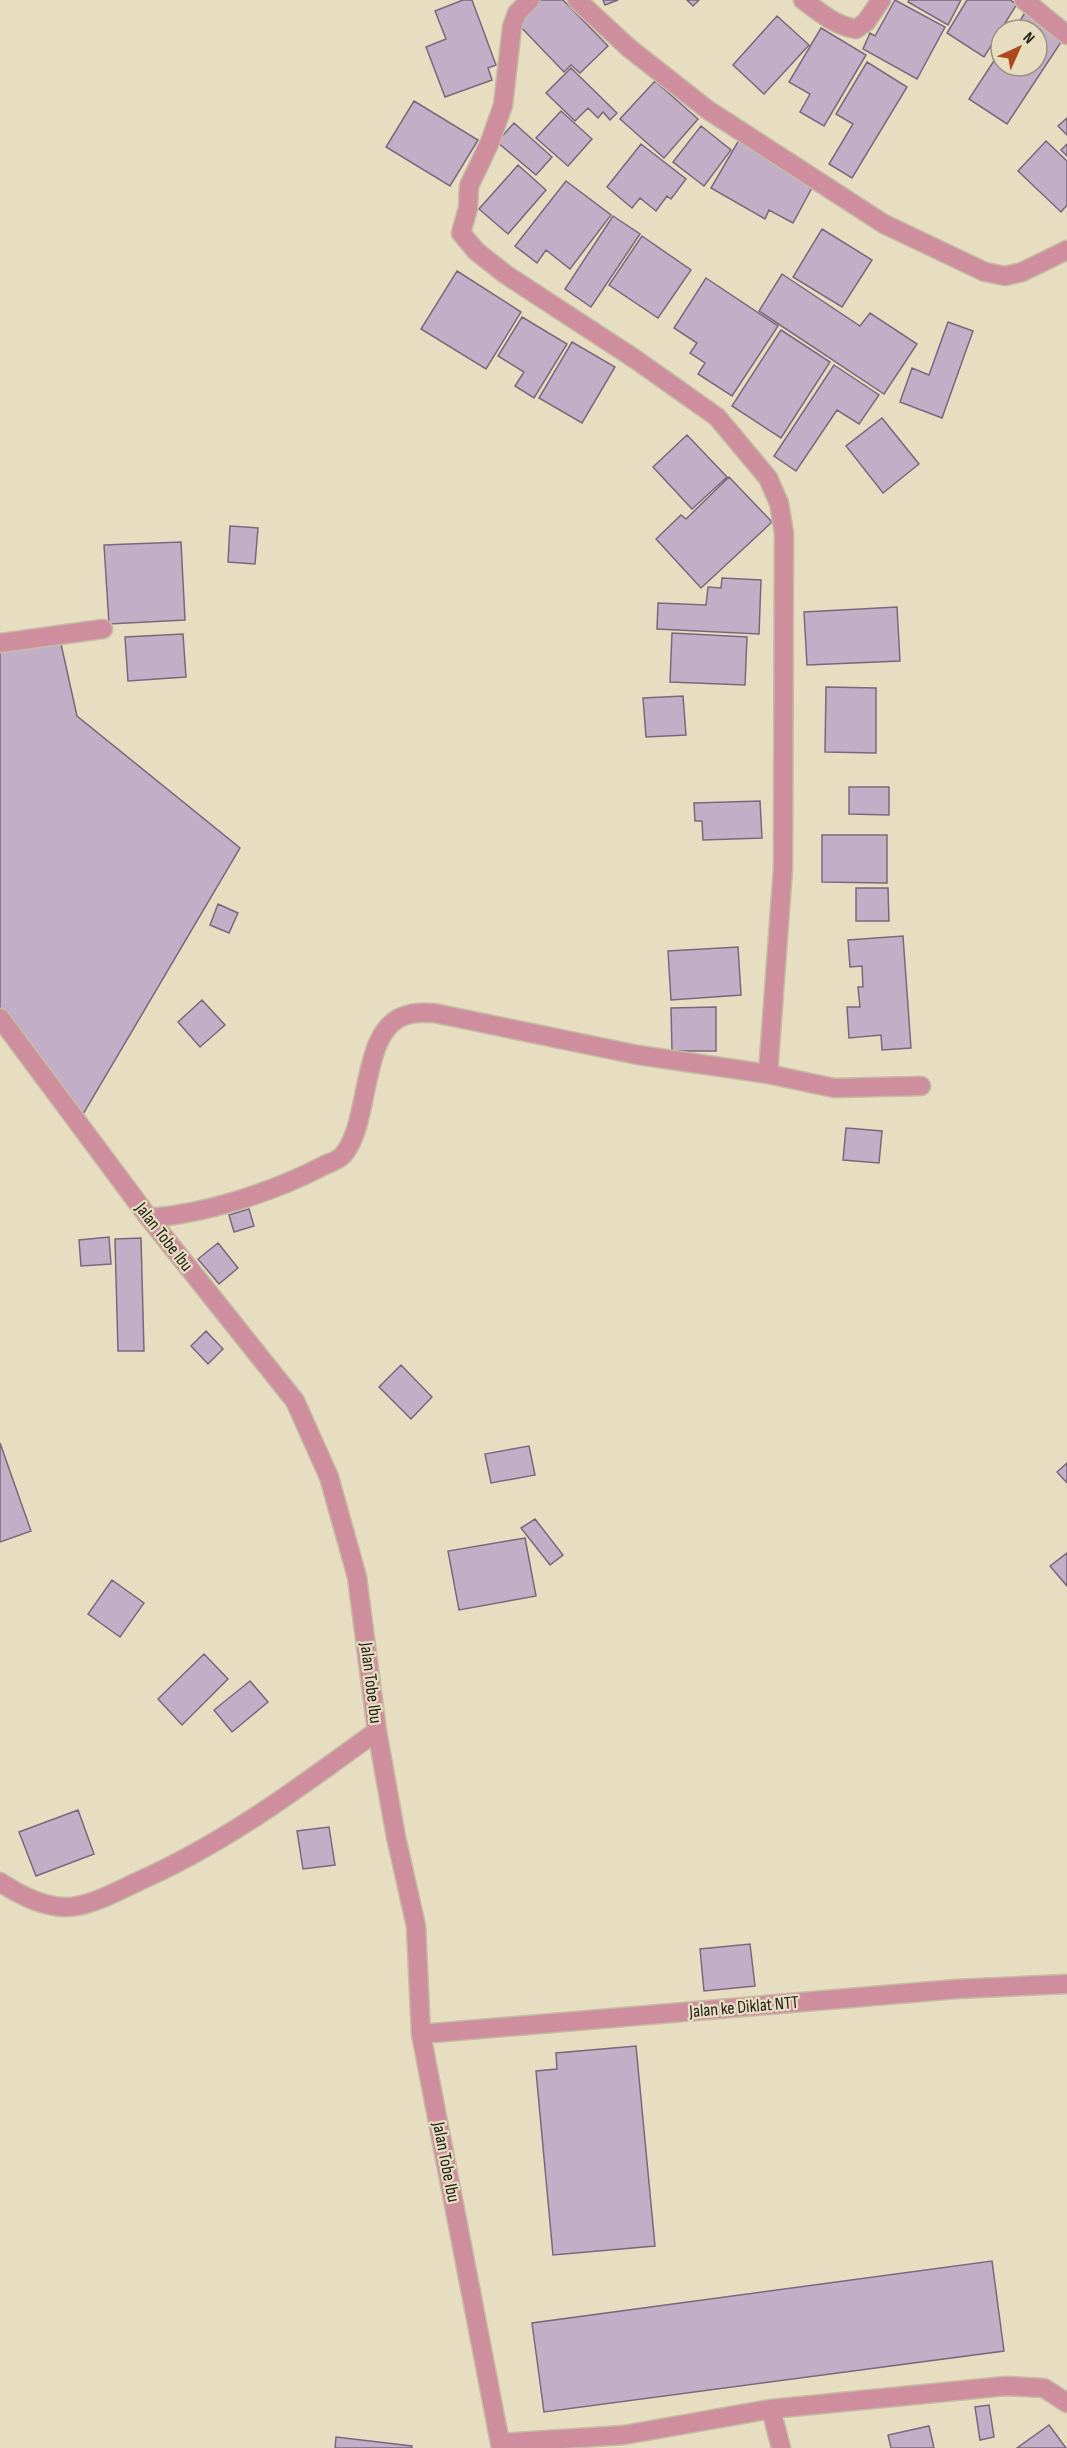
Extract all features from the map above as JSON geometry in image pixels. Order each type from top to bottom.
[{"type":"street","points":[[530,0],[517,13],[512,27],[503,105],[490,142],[469,186],[468,208],[461,233],[476,251],[505,274],[635,359],[717,417],[768,478],[779,503],[784,533],[783,868],[768,1074]]},
{"type":"street","points":[[577,0],[629,48],[708,110],[884,224],[986,272],[1005,276],[1022,272],[1067,250]]},
{"type":"street","points":[[803,0],[830,20],[846,28],[856,29],[866,22],[881,0]]},
{"type":"street","points":[[1024,0],[1067,35]]},
{"type":"street","points":[[0,643],[104,629]]},
{"type":"street","points":[[149,1218],[179,1216],[276,1188],[342,1157],[355,1136],[374,1056],[382,1035],[394,1021],[411,1014],[434,1013],[638,1055],[768,1074],[834,1088],[921,1086]]},
{"type":"street","name":"Jalan Tobe Ibu","points":[[0,1018],[149,1218],[295,1401],[329,1477],[357,1577],[376,1731],[396,1838],[416,1926],[421,2034],[500,2446]]},
{"type":"street","points":[[0,1882],[18,1894],[55,1906],[76,1906],[104,1896],[181,1863],[294,1791],[376,1731]]},
{"type":"street","name":"Jalan ke Diklat NTT","points":[[421,2034],[945,1990],[1067,1984]]},
{"type":"street","points":[[500,2446],[624,2435],[771,2409],[1006,2386],[1044,2388],[1067,2403]]},
{"type":"street","points":[[771,2409],[780,2448]]},
{"type":"building","points":[[463,0],[472,0],[496,65],[488,68],[492,80],[445,97],[426,47],[446,39],[435,11]]},
{"type":"building","points":[[537,0],[563,0],[608,46],[580,73],[571,65],[564,72],[515,21]]},
{"type":"building","points":[[603,0],[618,0],[605,5]]},
{"type":"building","points":[[687,0],[699,0],[693,6]]},
{"type":"building","points":[[895,0],[945,27],[917,79],[863,49],[870,33],[875,36]]},
{"type":"building","points":[[909,0],[961,0],[948,25],[908,2]]},
{"type":"building","points":[[967,0],[1010,0],[1017,4],[1008,18],[989,18],[989,49],[984,57],[947,33]]},
{"type":"building","points":[[1026,11],[1037,18],[1022,18]]},
{"type":"building","points":[[777,16],[809,45],[764,94],[733,65]]},
{"type":"building","points":[[1049,26],[1065,36],[1049,60]]},
{"type":"building","points":[[821,28],[866,55],[824,126],[800,112],[810,94],[789,82]]},
{"type":"building","points":[[867,62],[907,87],[852,178],[829,164],[853,124],[836,114]]},
{"type":"building","points":[[571,68],[617,113],[610,120],[603,112],[598,118],[588,108],[575,121],[546,93]]},
{"type":"building","points":[[989,68],[989,78],[1037,78],[1007,124],[969,99]]},
{"type":"building","points":[[655,81],[698,119],[664,158],[620,119]]},
{"type":"building","points":[[414,101],[478,140],[450,186],[386,147]]},
{"type":"building","points":[[561,111],[592,139],[568,166],[536,138]]},
{"type":"building","points":[[1067,118],[1067,135],[1058,126]]},
{"type":"building","points":[[514,123],[552,157],[536,175],[497,142]]},
{"type":"building","points":[[701,126],[731,150],[704,186],[673,162]]},
{"type":"building","points":[[739,140],[814,184],[793,223],[769,210],[765,219],[711,188]]},
{"type":"building","points":[[1046,141],[1067,161],[1067,205],[1061,212],[1018,171]]},
{"type":"building","points":[[641,144],[686,179],[671,199],[667,196],[656,211],[640,198],[632,208],[607,187]]},
{"type":"building","points":[[1067,144],[1067,156],[1061,150]]},
{"type":"building","points":[[518,165],[546,190],[508,234],[479,209]]},
{"type":"building","points":[[566,181],[611,215],[570,269],[546,250],[537,263],[515,246]]},
{"type":"building","points":[[613,216],[640,234],[591,307],[565,289]]},
{"type":"building","points":[[822,229],[872,260],[842,307],[793,277]]},
{"type":"building","points":[[642,236],[691,270],[658,318],[609,285]]},
{"type":"building","points":[[457,271],[521,312],[486,369],[421,329]]},
{"type":"building","points":[[782,274],[860,326],[870,313],[917,344],[884,394],[759,311]]},
{"type":"building","points":[[706,278],[778,326],[732,396],[698,374],[705,363],[690,353],[697,343],[674,328]]},
{"type":"building","points":[[522,317],[567,344],[534,398],[515,386],[524,372],[498,356]]},
{"type":"building","points":[[948,322],[973,331],[942,418],[900,402],[912,368],[929,375]]},
{"type":"building","points":[[781,330],[830,362],[781,438],[732,406]]},
{"type":"building","points":[[572,342],[615,367],[582,423],[539,398]]},
{"type":"building","points":[[834,365],[879,395],[859,424],[837,410],[796,471],[774,456]]},
{"type":"building","points":[[882,418],[919,464],[883,493],[846,446]]},
{"type":"building","points":[[687,435],[727,477],[692,509],[653,467]]},
{"type":"building","points":[[729,477],[772,522],[701,588],[656,539],[681,515],[686,519]]},
{"type":"building","points":[[230,526],[258,528],[255,564],[228,562]]},
{"type":"building","points":[[181,542],[185,620],[109,624],[104,545]]},
{"type":"building","points":[[722,578],[761,580],[759,634],[657,629],[658,603],[706,605],[708,587],[721,588]]},
{"type":"building","points":[[897,607],[900,661],[807,665],[804,612]]},
{"type":"building","points":[[672,633],[747,637],[745,685],[670,682]]},
{"type":"building","points":[[183,634],[186,677],[128,681],[125,637]]},
{"type":"building","points":[[59,635],[77,716],[240,848],[82,1116],[0,1009],[0,649]]},
{"type":"building","points":[[826,687],[876,688],[876,753],[825,752]]},
{"type":"building","points":[[683,696],[686,735],[646,737],[643,698]]},
{"type":"building","points":[[849,787],[889,787],[889,815],[849,814]]},
{"type":"building","points":[[760,801],[762,838],[703,840],[702,821],[695,821],[694,803]]},
{"type":"building","points":[[822,835],[887,835],[887,883],[822,882]]},
{"type":"building","points":[[856,888],[888,888],[889,921],[856,921]]},
{"type":"building","points":[[218,904],[238,913],[229,933],[210,925]]},
{"type":"building","points":[[903,936],[911,1048],[882,1050],[881,1035],[849,1038],[847,1007],[860,1007],[858,987],[863,987],[862,966],[850,967],[848,940]]},
{"type":"building","points":[[738,947],[741,995],[671,1000],[668,951]]},
{"type":"building","points":[[202,1000],[225,1025],[200,1047],[178,1022]]},
{"type":"building","points":[[716,1007],[716,1051],[672,1051],[671,1008]]},
{"type":"building","points":[[846,1128],[882,1131],[879,1163],[843,1160]]},
{"type":"building","points":[[249,1209],[254,1226],[234,1232],[229,1215]]},
{"type":"building","points":[[109,1237],[111,1264],[81,1266],[79,1240]]},
{"type":"building","points":[[141,1238],[144,1351],[118,1351],[115,1239]]},
{"type":"building","points":[[218,1243],[238,1268],[219,1284],[198,1259]]},
{"type":"building","points":[[206,1331],[223,1349],[208,1364],[191,1346]]},
{"type":"building","points":[[401,1365],[432,1397],[411,1419],[379,1387]]},
{"type":"building","points":[[0,1443],[31,1531],[0,1542]]},
{"type":"building","points":[[529,1446],[535,1475],[491,1483],[485,1454]]},
{"type":"building","points":[[1067,1463],[1067,1483],[1057,1472]]},
{"type":"building","points":[[535,1519],[563,1555],[550,1565],[521,1528]]},
{"type":"building","points":[[525,1538],[536,1596],[459,1610],[448,1551]]},
{"type":"building","points":[[1067,1553],[1067,1586],[1050,1566]]},
{"type":"building","points":[[112,1580],[144,1603],[120,1637],[88,1614]]},
{"type":"building","points":[[204,1654],[228,1679],[182,1725],[158,1699]]},
{"type":"building","points":[[250,1681],[268,1702],[232,1732],[214,1710]]},
{"type":"building","points":[[78,1810],[94,1854],[36,1876],[19,1832]]},
{"type":"building","points":[[329,1827],[335,1865],[303,1869],[297,1831]]},
{"type":"building","points":[[750,1944],[755,1986],[704,1991],[700,1949]]},
{"type":"building","points":[[636,2046],[655,2246],[553,2255],[536,2071],[557,2069],[556,2053]]},
{"type":"building","points":[[992,2261],[1004,2351],[544,2412],[532,2323]]},
{"type":"building","points":[[989,2405],[994,2437],[980,2440],[975,2407]]},
{"type":"building","points":[[1049,2425],[1066,2448],[1017,2448]]},
{"type":"building","points":[[929,2426],[934,2448],[891,2448],[888,2435]]},
{"type":"building","points":[[336,2437],[412,2446],[412,2448],[335,2448]]}]
